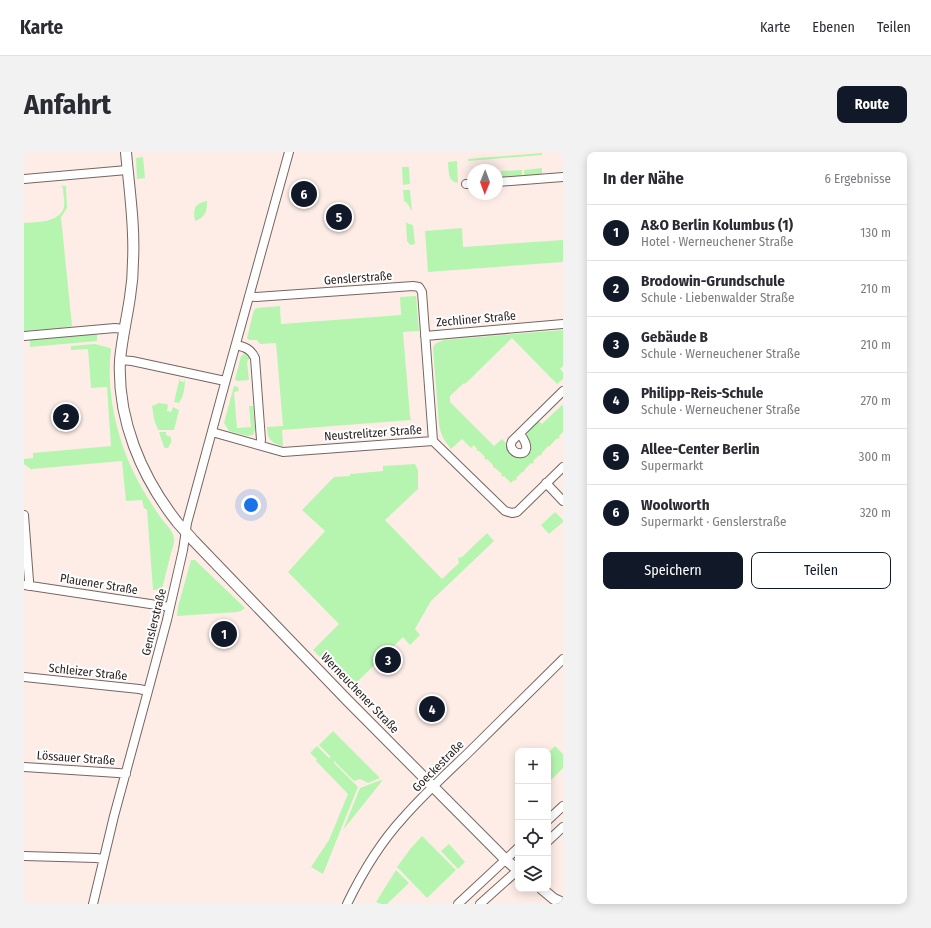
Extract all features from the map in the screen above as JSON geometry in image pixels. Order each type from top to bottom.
[{"type":"street","name":"Werneuchener Straße","points":[[126,152],[133,235],[133,262],[130,296],[120,360],[121,393],[129,435],[147,477],[177,523],[433,787],[515,868]]},
{"type":"street","name":"Genslerstraße","points":[[93,904],[114,816],[170,607],[183,550],[187,523],[289,152]]},
{"type":"street","points":[[24,179],[128,170]]},
{"type":"street","points":[[503,182],[563,177]]},
{"type":"street","name":"Genslerstraße","points":[[249,296],[256,297],[413,286],[419,287],[422,292],[425,336]]},
{"type":"street","name":"Zechliner Straße","points":[[433,441],[425,336],[563,324]]},
{"type":"street","points":[[24,336],[98,329],[124,329]]},
{"type":"street","points":[[236,345],[243,346],[249,350],[255,358],[261,440],[260,445]]},
{"type":"street","points":[[120,360],[132,361],[225,381]]},
{"type":"street","points":[[520,434],[563,391]]},
{"type":"street","name":"Neustrelitzer Straße","points":[[212,432],[283,452],[433,441],[508,513],[517,512],[563,467]]},
{"type":"street","points":[[546,483],[563,501]]},
{"type":"street","points":[[24,515],[30,581],[26,585]]},
{"type":"street","name":"Plauener Straße","points":[[26,585],[170,607]]},
{"type":"street","name":"Goeckestraße","points":[[347,904],[357,882],[403,818],[563,659]]},
{"type":"street","name":"Schleizer Straße","points":[[24,677],[148,691]]},
{"type":"street","name":"Lössauer Straße","points":[[24,767],[126,774]]},
{"type":"street","points":[[551,817],[563,806]]},
{"type":"street","points":[[551,838],[563,827]]},
{"type":"street","points":[[458,904],[515,851]]},
{"type":"street","points":[[24,856],[103,859]]},
{"type":"street","points":[[480,904],[515,873]]},
{"type":"street","points":[[546,892],[554,899],[563,903]]},
{"type":"green space","points":[[542,153],[542,155],[468,161],[468,159]]},
{"type":"green space","points":[[143,157],[145,178],[137,179],[136,158]]},
{"type":"green space","points":[[457,161],[458,183],[454,182],[450,178],[448,162]]},
{"type":"green space","points":[[402,167],[409,167],[410,184],[403,185]]},
{"type":"green space","points":[[542,168],[542,175],[524,177],[524,170]]},
{"type":"green space","points":[[522,170],[522,178],[503,179],[503,171]]},
{"type":"green space","points":[[61,186],[67,186],[67,208],[61,217],[72,326],[24,331],[24,223],[47,221],[58,216],[62,212],[64,202],[63,188]]},
{"type":"green space","points":[[403,190],[410,190],[412,211],[404,201]]},
{"type":"green space","points":[[207,201],[207,208],[204,216],[195,221],[195,208],[199,203]]},
{"type":"green space","points":[[406,222],[413,225],[415,244],[410,245],[407,241]]},
{"type":"green space","points":[[462,228],[463,247],[563,240],[563,262],[428,272],[425,231]]},
{"type":"green space","points":[[416,296],[419,331],[403,332],[411,420],[282,430],[283,446],[276,444],[269,438],[267,427],[283,426],[276,343],[260,344],[257,340],[249,340],[247,338],[254,310],[257,308],[280,306],[281,324],[401,315],[400,297]]},
{"type":"green space","points":[[563,330],[563,366],[560,369],[563,372],[563,379],[557,384],[512,338],[465,384],[464,383],[450,396],[450,402],[494,446],[502,439],[507,444],[505,446],[516,456],[524,456],[531,451],[531,445],[527,434],[531,426],[537,420],[542,424],[562,405],[563,432],[559,436],[560,437],[558,439],[557,438],[549,447],[548,446],[540,456],[539,455],[533,461],[534,462],[532,464],[531,463],[516,478],[517,479],[515,481],[514,480],[511,483],[493,467],[487,459],[486,460],[484,458],[485,457],[479,451],[476,450],[477,449],[474,445],[471,448],[462,439],[451,449],[443,438],[439,424],[434,345],[444,340]]},
{"type":"green space","points":[[95,333],[97,335],[97,341],[30,347],[31,338]]},
{"type":"green space","points":[[95,344],[111,349],[110,387],[116,425],[137,479],[161,518],[171,530],[173,536],[174,544],[162,589],[153,590],[147,510],[144,508],[142,500],[126,501],[122,461],[32,470],[24,464],[24,459],[33,458],[33,453],[111,446],[107,387],[91,388],[88,349],[71,350],[71,346]]},
{"type":"green space","points":[[244,351],[249,353],[252,359],[249,359],[247,362],[249,380],[238,381],[235,380],[241,356],[243,355]]},
{"type":"green space","points":[[180,377],[180,381],[184,382],[185,378],[185,381],[183,394],[179,403],[174,402]]},
{"type":"green space","points":[[234,386],[238,387],[239,391],[234,392],[237,428],[251,427],[249,406],[253,406],[255,430],[253,435],[247,436],[229,431],[224,423]]},
{"type":"green space","points":[[159,403],[167,404],[167,411],[171,412],[173,407],[179,410],[174,430],[158,430],[154,419],[152,406]]},
{"type":"green space","points":[[159,432],[166,432],[166,435],[171,437],[171,443],[168,448],[164,447]]},
{"type":"green space","points":[[415,464],[418,470],[418,489],[385,520],[442,579],[459,563],[458,558],[462,557],[487,533],[494,541],[431,601],[415,629],[420,635],[410,645],[403,637],[357,682],[361,688],[356,694],[313,650],[339,624],[288,572],[325,531],[302,510],[334,477],[383,471],[383,466]]},
{"type":"green space","points":[[555,512],[563,520],[563,522],[549,534],[541,525]]},
{"type":"green space","points":[[191,560],[195,560],[245,608],[237,612],[177,616],[178,607]]},
{"type":"green space","points":[[333,731],[380,778],[368,783],[360,779],[354,781],[334,761],[334,763],[358,787],[323,874],[311,867],[329,840],[348,794],[310,753],[317,746],[329,758],[331,757],[319,745]]},
{"type":"green space","points":[[555,746],[563,754],[563,768],[551,780],[551,750]]},
{"type":"green space","points":[[381,780],[382,781],[343,830],[360,788]]},
{"type":"green space","points":[[422,836],[456,870],[427,898],[397,867]]},
{"type":"green space","points":[[449,844],[465,862],[458,869],[441,851]]},
{"type":"green space","points":[[396,870],[409,883],[387,904],[376,902]]},
{"type":"place","name":"Woolworth","points":[[304,194]]},
{"type":"place","name":"Allee-Center Berlin","points":[[339,217]]},
{"type":"place","name":"Brodowin-Grundschule","points":[[66,417]]},
{"type":"place","name":"A&O Berlin Kolumbus (1)","points":[[224,634]]},
{"type":"place","name":"Gebäude B","points":[[388,660]]},
{"type":"place","name":"Philipp-Reis-Schule","points":[[432,709]]}]
